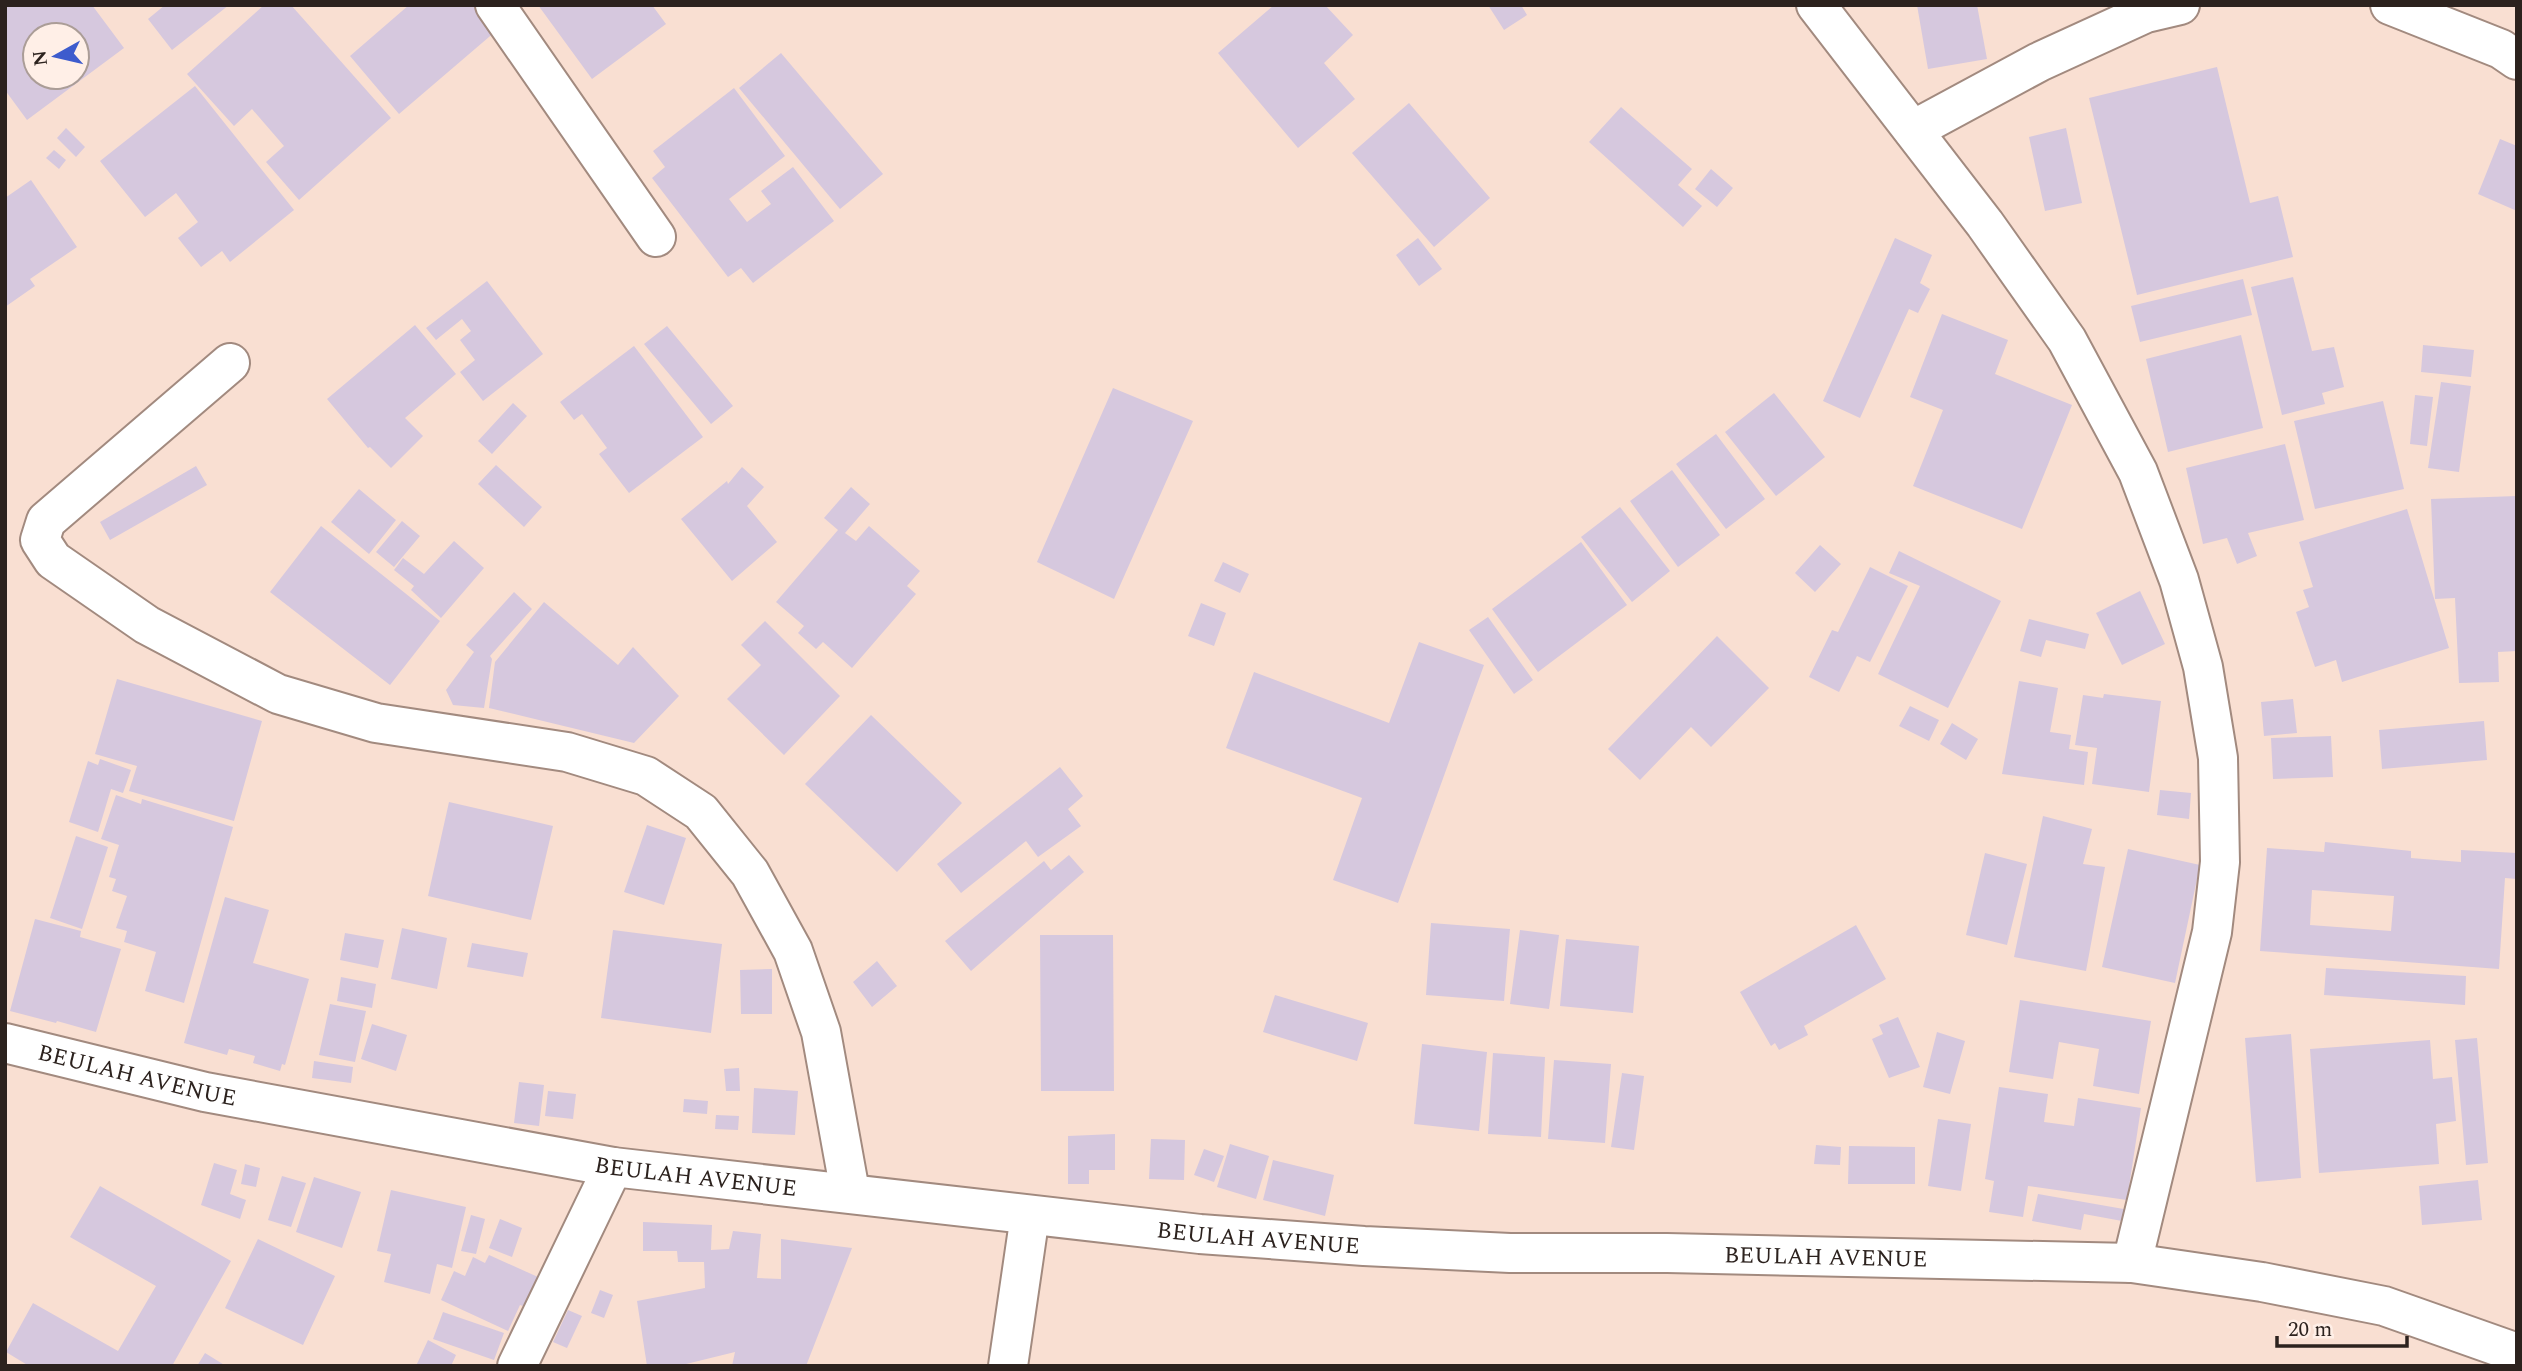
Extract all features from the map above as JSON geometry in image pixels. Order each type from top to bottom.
[{"type":"street","points":[[495,5],[656,237]]},
{"type":"street","points":[[1816,5],[1985,224],[2067,340],[2138,472],[2179,580],[2203,667],[2218,758],[2220,862],[2212,932],[2132,1263]]},
{"type":"street","points":[[1913,130],[2039,62],[2146,13],[2180,5]]},
{"type":"street","points":[[2390,5],[2501,49],[2517,60]]},
{"type":"street","points":[[230,363],[46,521],[40,540],[54,560],[147,625],[278,694],[376,723],[567,752],[646,776],[701,812],[750,873],[793,951],[821,1032],[850,1192]]},
{"type":"street","name":"BEULAH AVENUE","points":[[5,1043],[205,1092],[614,1167],[1200,1234],[1364,1246],[1510,1253],[1667,1253],[2132,1263],[2262,1282],[2385,1306],[2510,1354]]},
{"type":"street","points":[[517,1366],[614,1167]]},
{"type":"street","points":[[1008,1366],[1030,1215]]},
{"type":"building","points":[[5,5],[92,5],[124,48],[91,72],[91,21],[21,21],[21,91],[66,91],[27,120],[5,90]]},
{"type":"building","points":[[165,5],[229,5],[172,50],[148,19]]},
{"type":"building","points":[[264,5],[291,5],[391,118],[299,200],[266,162],[284,146],[252,109],[234,126],[187,74]]},
{"type":"building","points":[[409,5],[474,5],[496,31],[399,114],[350,56]]},
{"type":"building","points":[[538,5],[652,5],[666,24],[592,79]]},
{"type":"building","points":[[1274,5],[1325,5],[1353,35],[1324,63],[1355,99],[1298,148],[1218,53]]},
{"type":"building","points":[[1488,5],[1521,5],[1527,15],[1504,30]]},
{"type":"building","points":[[1917,5],[1977,5],[1987,59],[1928,69]]},
{"type":"building","points":[[781,53],[883,174],[840,209],[739,88]]},
{"type":"building","points":[[2217,67],[2250,203],[2278,196],[2293,257],[2137,295],[2089,98]]},
{"type":"building","points":[[195,86],[294,210],[230,262],[222,251],[201,267],[178,238],[198,222],[176,193],[145,217],[100,161]]},
{"type":"building","points":[[734,88],[785,156],[729,199],[747,222],[771,204],[761,191],[793,167],[834,221],[753,283],[741,268],[728,277],[652,178],[665,167],[653,151]]},
{"type":"building","points":[[1409,103],[1490,198],[1434,247],[1352,153]]},
{"type":"building","points":[[1621,107],[1692,169],[1678,185],[1702,206],[1683,227],[1589,142]]},
{"type":"building","points":[[66,128],[85,147],[76,157],[57,138]]},
{"type":"building","points":[[2066,128],[2082,203],[2045,211],[2029,137]]},
{"type":"building","points":[[2500,139],[2517,146],[2517,211],[2478,194]]},
{"type":"building","points":[[54,150],[66,160],[59,169],[46,158]]},
{"type":"building","points":[[1711,169],[1733,188],[1717,207],[1695,189]]},
{"type":"building","points":[[31,180],[77,247],[30,279],[35,286],[5,307],[5,198]]},
{"type":"building","points":[[1418,238],[1442,269],[1419,286],[1396,255]]},
{"type":"building","points":[[1895,238],[1932,255],[1920,283],[1930,289],[1918,313],[1909,309],[1860,418],[1823,401]]},
{"type":"building","points":[[2293,277],[2312,351],[2334,347],[2344,387],[2322,393],[2325,404],[2282,415],[2251,287]]},
{"type":"building","points":[[2243,279],[2252,315],[2140,342],[2131,306]]},
{"type":"building","points":[[487,281],[543,354],[483,401],[460,372],[475,360],[460,340],[471,331],[462,319],[436,340],[426,328]]},
{"type":"building","points":[[1942,314],[2008,340],[1995,374],[2072,405],[2022,529],[1913,486],[1943,410],[1910,397]]},
{"type":"building","points":[[415,325],[456,374],[405,418],[423,436],[391,468],[368,448],[327,399]]},
{"type":"building","points":[[667,326],[733,406],[711,424],[644,344]]},
{"type":"building","points":[[2241,335],[2263,428],[2168,452],[2146,359]]},
{"type":"building","points":[[2423,345],[2474,350],[2471,377],[2421,372]]},
{"type":"building","points":[[634,346],[703,437],[629,493],[599,454],[607,448],[582,414],[574,420],[560,402]]},
{"type":"building","points":[[2441,382],[2471,386],[2459,472],[2428,468]]},
{"type":"building","points":[[1113,388],[1193,421],[1114,599],[1037,562]]},
{"type":"building","points":[[1774,393],[1825,457],[1776,496],[1725,432]]},
{"type":"building","points":[[2415,395],[2433,397],[2427,446],[2410,444]]},
{"type":"building","points":[[2383,401],[2404,489],[2315,509],[2294,421]]},
{"type":"building","points":[[513,403],[527,416],[492,454],[478,441]]},
{"type":"building","points":[[1716,434],[1765,499],[1726,529],[1676,464]]},
{"type":"building","points":[[2285,444],[2304,520],[2248,533],[2257,556],[2237,564],[2227,538],[2203,544],[2186,468]]},
{"type":"building","points":[[496,465],[542,507],[524,527],[478,484]]},
{"type":"building","points":[[196,466],[207,485],[110,540],[100,522]]},
{"type":"building","points":[[742,467],[764,487],[747,506],[777,542],[732,581],[681,519],[727,481],[728,484]]},
{"type":"building","points":[[1672,470],[1720,535],[1678,567],[1630,501]]},
{"type":"building","points":[[851,487],[870,504],[845,533],[856,541],[869,526],[920,571],[907,586],[916,594],[852,668],[823,642],[816,649],[798,633],[804,626],[776,602],[838,530],[824,518]]},
{"type":"building","points":[[359,489],[396,520],[369,554],[331,522]]},
{"type":"building","points":[[2517,496],[2517,651],[2498,652],[2499,682],[2459,683],[2455,598],[2435,599],[2431,499]]},
{"type":"building","points":[[1620,507],[1670,571],[1632,602],[1581,537]]},
{"type":"building","points":[[2407,509],[2449,648],[2342,682],[2336,660],[2315,667],[2296,612],[2309,607],[2303,590],[2313,587],[2299,542]]},
{"type":"building","points":[[402,521],[420,536],[394,567],[376,552]]},
{"type":"building","points":[[321,526],[440,621],[390,685],[270,592]]},
{"type":"building","points":[[454,541],[484,568],[441,618],[411,590],[414,586],[394,570],[403,558],[424,574]]},
{"type":"building","points":[[1581,542],[1627,605],[1538,672],[1492,609]]},
{"type":"building","points":[[1820,545],[1841,564],[1815,592],[1795,573]]},
{"type":"building","points":[[1899,551],[2001,601],[1948,708],[1878,674],[1920,586],[1889,573]]},
{"type":"building","points":[[1223,562],[1249,574],[1240,593],[1214,581]]},
{"type":"building","points":[[1870,567],[1908,586],[1870,662],[1857,656],[1839,692],[1809,677],[1832,630],[1838,632]]},
{"type":"building","points":[[2140,591],[2165,644],[2122,665],[2096,613]]},
{"type":"building","points":[[514,592],[532,609],[490,656],[492,659],[484,708],[453,705],[446,690],[474,652],[466,645]]},
{"type":"building","points":[[544,602],[618,665],[633,647],[679,696],[634,743],[489,708],[495,662]]},
{"type":"building","points":[[1201,603],[1226,613],[1214,646],[1188,636]]},
{"type":"building","points":[[1488,617],[1533,680],[1514,694],[1469,630]]},
{"type":"building","points":[[2029,619],[2089,634],[2085,649],[2046,640],[2041,657],[2020,651]]},
{"type":"building","points":[[765,621],[840,696],[784,755],[727,699],[761,665],[741,645]]},
{"type":"building","points":[[1717,636],[1769,688],[1711,747],[1691,727],[1640,780],[1608,749]]},
{"type":"building","points":[[1419,642],[1484,665],[1398,903],[1333,880],[1362,798],[1226,748],[1254,672],[1389,723]]},
{"type":"building","points":[[117,679],[262,721],[234,821],[129,791],[137,766],[95,754]]},
{"type":"building","points":[[2019,681],[2058,688],[2050,732],[2071,735],[2069,749],[2088,752],[2084,785],[2002,774]]},
{"type":"building","points":[[2104,694],[2161,701],[2149,792],[2092,784],[2097,748],[2075,745],[2083,695],[2103,698]]},
{"type":"building","points":[[2293,699],[2297,733],[2264,736],[2261,702]]},
{"type":"building","points":[[1910,706],[1939,720],[1929,741],[1899,726]]},
{"type":"building","points":[[871,715],[962,803],[897,872],[805,784]]},
{"type":"building","points":[[2484,721],[2487,760],[2382,769],[2379,730]]},
{"type":"building","points":[[1952,723],[1978,739],[1966,760],[1940,744]]},
{"type":"building","points":[[2331,736],[2333,777],[2273,779],[2271,738]]},
{"type":"building","points":[[100,759],[131,770],[123,793],[111,789],[98,832],[69,822],[88,761],[98,765]]},
{"type":"building","points":[[1060,767],[1083,796],[1068,809],[1081,826],[1038,857],[1026,841],[961,893],[937,864]]},
{"type":"building","points":[[2160,790],[2191,793],[2189,819],[2157,815]]},
{"type":"building","points":[[116,795],[141,804],[142,799],[233,827],[184,1003],[145,991],[156,952],[124,942],[127,931],[116,928],[127,896],[112,891],[116,879],[109,877],[119,845],[101,839]]},
{"type":"building","points":[[449,802],[553,826],[531,920],[428,896]]},
{"type":"building","points":[[2043,816],[2092,829],[2083,864],[2105,867],[2086,971],[2014,957]]},
{"type":"building","points":[[647,825],[686,838],[664,905],[624,892]]},
{"type":"building","points":[[76,836],[108,847],[82,929],[50,918]]},
{"type":"building","points":[[2325,842],[2411,851],[2411,858],[2461,862],[2461,850],[2517,853],[2517,879],[2505,878],[2499,969],[2260,951],[2267,848],[2324,852]],"holes":[[[2312,890],[2394,896],[2391,931],[2310,925]]]},
{"type":"building","points":[[2128,849],[2200,865],[2175,983],[2102,967]]},
{"type":"building","points":[[1985,853],[2027,864],[2007,945],[1966,935]]},
{"type":"building","points":[[1069,855],[1084,872],[971,971],[945,941],[1044,861],[1051,870]]},
{"type":"building","points":[[225,897],[269,910],[253,963],[309,979],[285,1065],[282,1064],[280,1071],[253,1063],[255,1056],[229,1049],[227,1055],[184,1043]]},
{"type":"building","points":[[35,919],[81,931],[80,937],[121,949],[96,1032],[10,1011]]},
{"type":"building","points":[[1431,923],[1510,929],[1504,1001],[1426,995]]},
{"type":"building","points":[[1856,925],[1886,979],[1804,1026],[1808,1035],[1779,1050],[1775,1043],[1771,1046],[1740,992]]},
{"type":"building","points":[[402,928],[447,938],[437,989],[391,979]]},
{"type":"building","points":[[613,930],[722,944],[711,1033],[601,1018]]},
{"type":"building","points":[[1520,930],[1559,935],[1549,1009],[1510,1004]]},
{"type":"building","points":[[345,933],[384,940],[378,968],[340,960]]},
{"type":"building","points":[[1040,935],[1113,935],[1114,1091],[1041,1091]]},
{"type":"building","points":[[1566,939],[1639,946],[1633,1013],[1560,1006]]},
{"type":"building","points":[[472,943],[528,953],[523,977],[467,967]]},
{"type":"building","points":[[877,961],[897,986],[872,1007],[853,982]]},
{"type":"building","points":[[2326,968],[2466,976],[2465,1005],[2324,995]]},
{"type":"building","points":[[772,969],[772,1014],[741,1014],[740,970]]},
{"type":"building","points":[[341,977],[376,984],[372,1008],[337,1001]]},
{"type":"building","points":[[1275,995],[1368,1023],[1357,1061],[1263,1032]]},
{"type":"building","points":[[2020,1000],[2151,1021],[2139,1094],[2093,1086],[2099,1049],[2059,1042],[2053,1079],[2009,1072]]},
{"type":"building","points":[[330,1004],[366,1011],[355,1062],[319,1055]]},
{"type":"building","points":[[1898,1017],[1920,1067],[1889,1078],[1872,1039],[1883,1034],[1879,1025]]},
{"type":"building","points":[[372,1024],[407,1035],[396,1071],[361,1059]]},
{"type":"building","points":[[1937,1032],[1965,1041],[1950,1094],[1923,1087]]},
{"type":"building","points":[[2291,1034],[2301,1178],[2256,1182],[2245,1038]]},
{"type":"building","points":[[2477,1038],[2488,1163],[2466,1165],[2455,1040]]},
{"type":"building","points":[[2430,1040],[2433,1079],[2452,1077],[2456,1121],[2436,1124],[2439,1164],[2319,1173],[2310,1049]]},
{"type":"building","points":[[1422,1044],[1487,1052],[1479,1131],[1414,1124]]},
{"type":"building","points":[[1493,1053],[1545,1057],[1541,1137],[1488,1134]]},
{"type":"building","points":[[1554,1060],[1611,1064],[1605,1143],[1548,1139]]},
{"type":"building","points":[[314,1061],[353,1067],[351,1083],[312,1078]]},
{"type":"building","points":[[739,1068],[740,1091],[726,1091],[724,1069]]},
{"type":"building","points":[[1622,1073],[1644,1076],[1634,1150],[1611,1147]]},
{"type":"building","points":[[519,1082],[544,1085],[539,1126],[514,1123]]},
{"type":"building","points":[[1999,1087],[2048,1094],[2044,1122],[2074,1126],[2078,1098],[2141,1108],[2127,1200],[2028,1186],[2023,1217],[1989,1212],[1994,1181],[1985,1179]]},
{"type":"building","points":[[754,1088],[798,1091],[795,1135],[752,1133]]},
{"type":"building","points":[[548,1091],[576,1094],[573,1119],[545,1116]]},
{"type":"building","points":[[684,1099],[708,1101],[707,1114],[683,1112]]},
{"type":"building","points":[[716,1115],[739,1116],[738,1130],[715,1129]]},
{"type":"building","points":[[1938,1119],[1971,1124],[1961,1191],[1928,1186]]},
{"type":"building","points":[[1115,1134],[1115,1170],[1089,1170],[1089,1184],[1068,1184],[1068,1136]]},
{"type":"building","points":[[1151,1139],[1185,1140],[1184,1180],[1149,1179]]},
{"type":"building","points":[[1230,1144],[1269,1156],[1256,1199],[1217,1187]]},
{"type":"building","points":[[1816,1145],[1841,1147],[1840,1165],[1814,1164]]},
{"type":"building","points":[[1849,1146],[1915,1147],[1915,1184],[1848,1184]]},
{"type":"building","points":[[1204,1149],[1224,1156],[1214,1182],[1194,1175]]},
{"type":"building","points":[[1273,1160],[1334,1175],[1325,1216],[1263,1200]]},
{"type":"building","points":[[214,1163],[237,1170],[230,1194],[246,1200],[240,1219],[201,1205]]},
{"type":"building","points":[[245,1164],[260,1168],[256,1187],[241,1184]]},
{"type":"building","points":[[282,1176],[306,1183],[291,1227],[268,1220]]},
{"type":"building","points":[[314,1177],[361,1192],[342,1248],[296,1232]]},
{"type":"building","points":[[2478,1180],[2482,1220],[2422,1225],[2419,1186]]},
{"type":"building","points":[[100,1186],[231,1261],[172,1366],[29,1366],[6,1352],[33,1303],[118,1351],[156,1286],[70,1237]]},
{"type":"building","points":[[391,1190],[466,1207],[452,1268],[437,1264],[430,1294],[384,1282],[391,1254],[377,1251]]},
{"type":"building","points":[[2038,1194],[2135,1211],[2133,1223],[2084,1214],[2081,1230],[2032,1221]]},
{"type":"building","points":[[471,1215],[485,1219],[476,1254],[461,1251]]},
{"type":"building","points":[[500,1219],[522,1228],[512,1257],[489,1248]]},
{"type":"building","points":[[643,1222],[712,1225],[711,1250],[729,1249],[733,1231],[761,1234],[757,1278],[781,1279],[781,1239],[852,1248],[806,1366],[732,1366],[735,1352],[678,1366],[647,1366],[637,1301],[705,1288],[704,1262],[678,1262],[677,1251],[643,1251]]},
{"type":"building","points":[[258,1239],[335,1276],[303,1345],[225,1308]]},
{"type":"building","points":[[489,1255],[538,1277],[523,1306],[520,1305],[508,1331],[441,1300],[454,1271],[465,1276],[473,1257],[485,1263]]},
{"type":"building","points":[[600,1290],[613,1295],[604,1318],[591,1313]]},
{"type":"building","points":[[568,1310],[582,1316],[567,1348],[553,1342]]},
{"type":"building","points":[[443,1312],[504,1333],[494,1360],[433,1339]]},
{"type":"building","points":[[428,1340],[456,1355],[451,1366],[416,1366]]},
{"type":"building","points":[[205,1353],[226,1366],[197,1366]]}]
